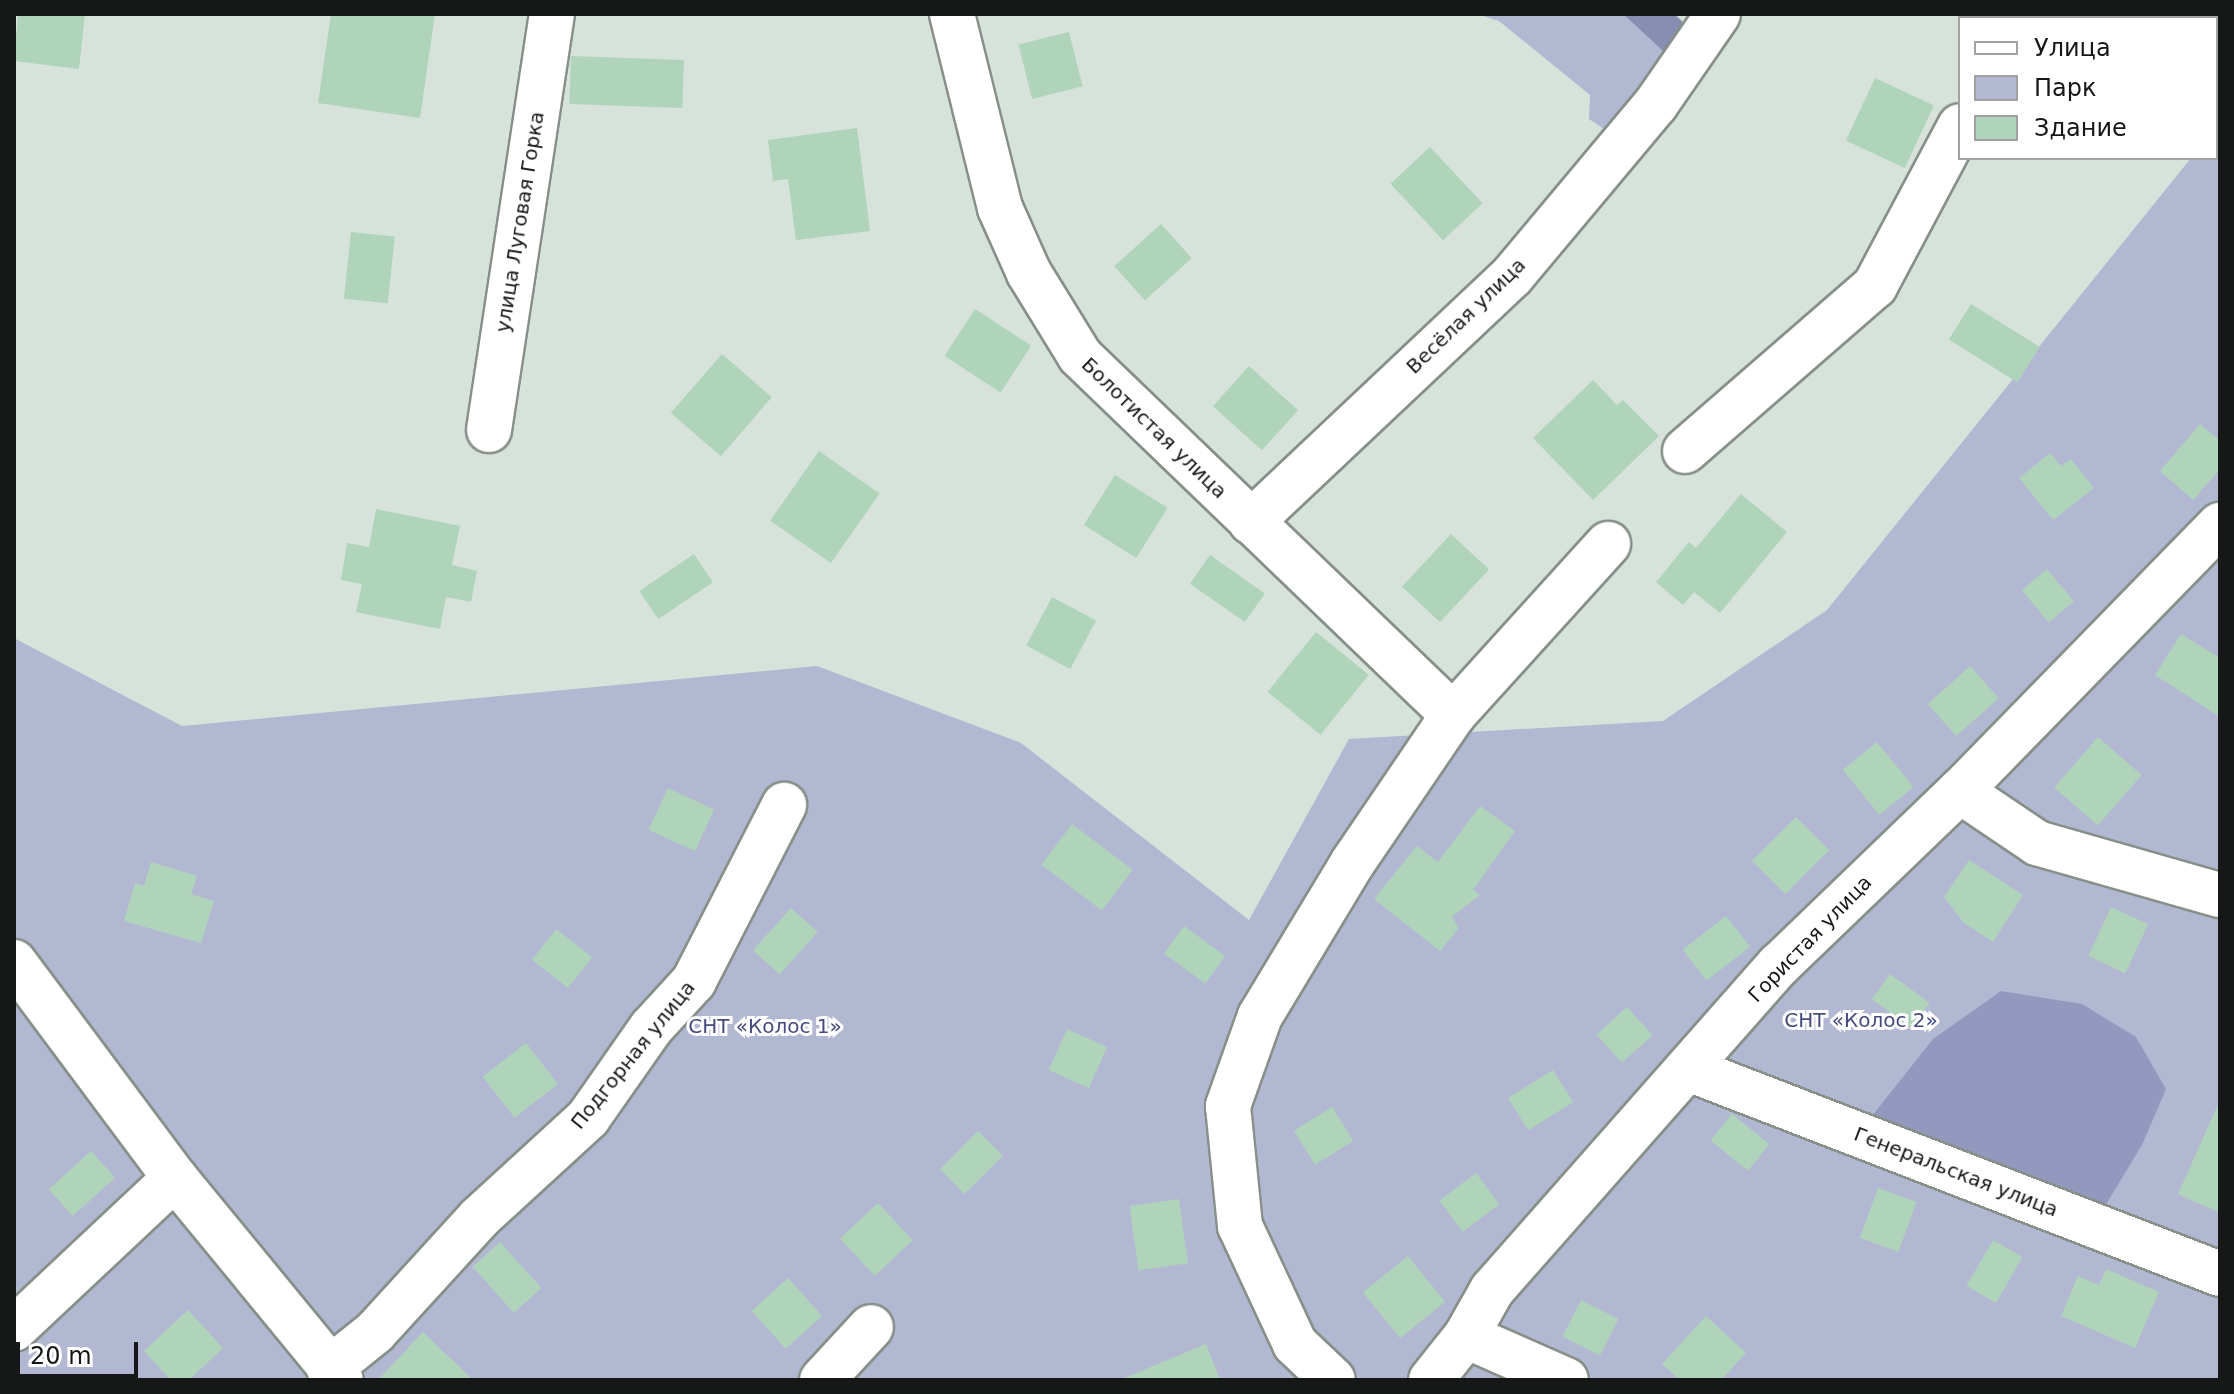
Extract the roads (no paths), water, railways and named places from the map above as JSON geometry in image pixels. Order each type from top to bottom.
[{"type":"street","name":"улица Луговая Горка","points":[[489,430],[552,14]]},
{"type":"street","name":"Болотистая улица","points":[[952,14],[1000,208],[1029,273],[1080,356],[1453,715]]},
{"type":"street","name":"Весёлая улица","points":[[1251,522],[1512,276],[1656,104],[1718,14]]},
{"type":"street","points":[[1685,451],[1875,286],[1958,130]]},
{"type":"street","name":"Гористая улица","points":[[1431,1380],[1466,1336],[1492,1290],[1691,1070],[1779,965],[2216,540]]},
{"type":"street","points":[[1333,1380],[1295,1344],[1240,1226],[1228,1106],[1260,1016],[1353,862],[1453,715],[1608,544]]},
{"type":"street","points":[[1960,791],[2037,843],[2220,895]]},
{"type":"street","name":"Подгорная улица","points":[[14,962],[175,1178],[335,1375],[479,1218],[588,1118],[651,1028],[694,981],[784,805]]},
{"type":"street","name":"Генеральская улица","points":[[1691,1070],[2220,1274]]},
{"type":"street","points":[[14,1329],[175,1178]]},
{"type":"street","points":[[822,1380],[871,1327]]},
{"type":"street","points":[[1466,1336],[1566,1380]]},
{"type":"park label","name":"СНТ «Колос 2»","points":[[1861,1020]]},
{"type":"park label","name":"СНТ «Колос 1»","points":[[765,1026]]}]
